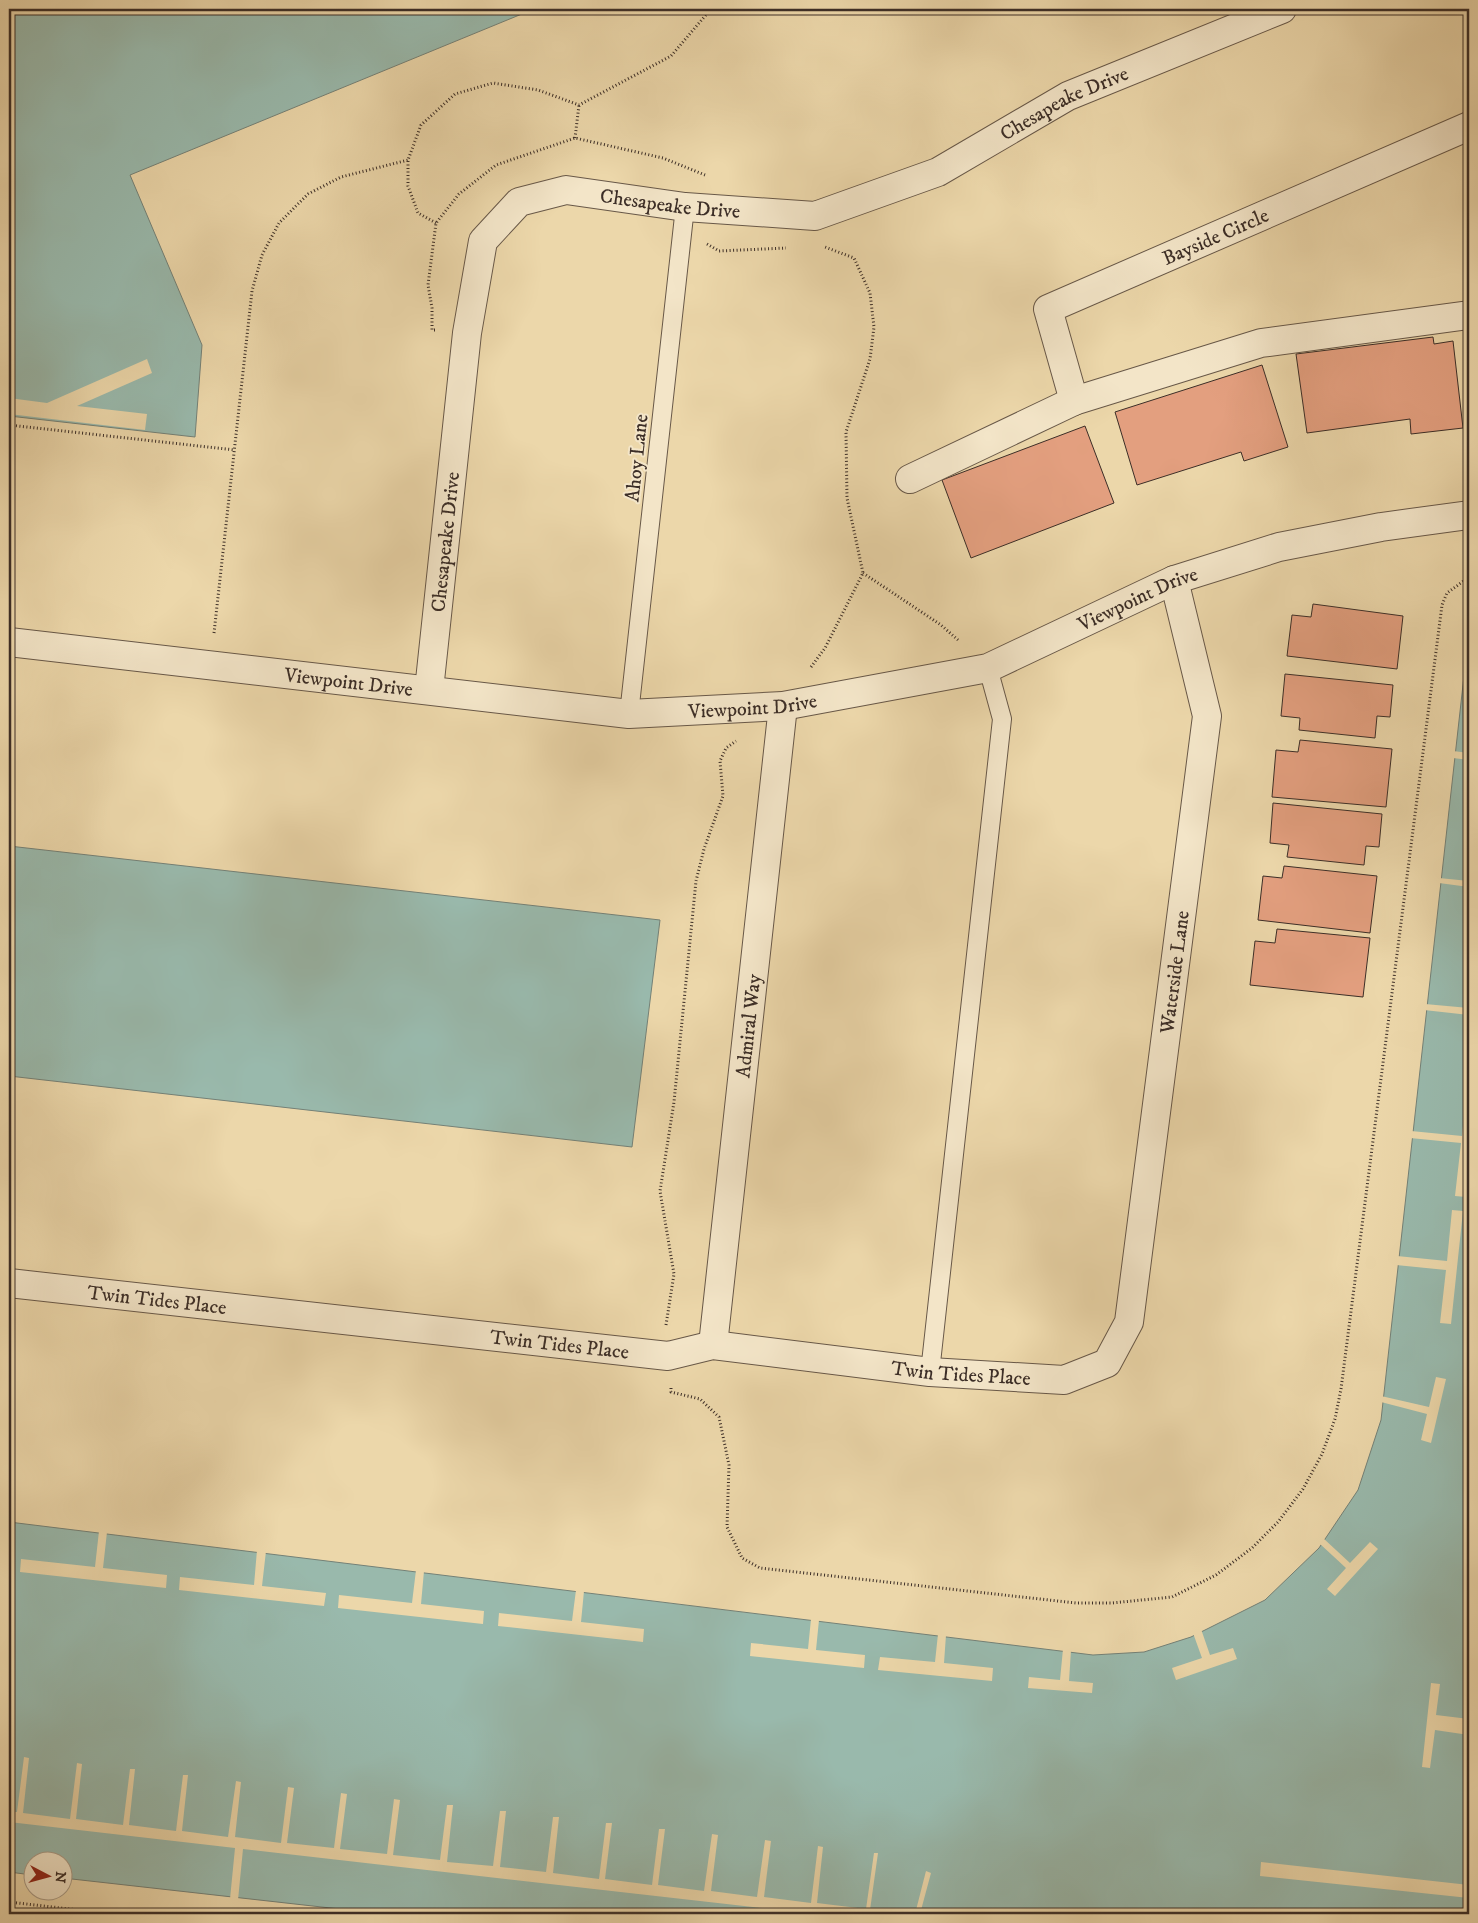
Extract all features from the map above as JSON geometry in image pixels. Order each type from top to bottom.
[{"type":"street","name":"Chesapeake Drive","points":[[429,690],[467,333],[483,241],[519,202],[566,190],[697,208],[815,216],[938,172],[1068,96],[1282,9]]},
{"type":"street","name":"Bayside Circle","points":[[1074,401],[1048,309],[1469,126]]},
{"type":"street","points":[[910,479],[1074,401],[1261,343],[1469,314]]},
{"type":"street","name":"Viewpoint Drive","points":[[9,642],[629,714],[783,706],[988,668],[1174,580],[1278,547],[1381,527],[1469,515]]},
{"type":"street","name":"Waterside Lane","points":[[1107,1363],[1129,1322],[1207,716],[1174,580]]},
{"type":"street","name":"Admiral Way","points":[[713,1345],[783,706]]},
{"type":"street","name":"Twin Tides Place","points":[[9,1283],[668,1356],[713,1345],[930,1372],[1064,1380],[1107,1363]]},
{"type":"lane","name":"Ahoy Lane","points":[[629,714],[697,208]]},
{"type":"lane","points":[[930,1372],[1002,719],[988,668]]},
{"type":"path","points":[[436,223],[418,212],[408,186],[408,160],[421,125],[455,94],[493,82],[538,90],[579,105],[671,56],[711,9]]},
{"type":"path","points":[[575,138],[579,105]]},
{"type":"path","points":[[467,333],[432,330],[432,308],[428,285],[436,223],[459,194],[496,165],[575,138],[663,158],[708,176],[697,208],[707,245],[719,251],[795,248]]},
{"type":"path","points":[[211,666],[252,291],[262,255],[279,223],[308,194],[341,177],[408,160]]},
{"type":"path","points":[[783,706],[825,648],[863,573],[847,498],[846,432],[870,359],[874,327],[870,293],[854,258],[824,246]]},
{"type":"path","points":[[9,425],[235,450]]},
{"type":"path","points":[[740,738],[726,748],[720,761],[723,796],[704,849],[696,881],[674,1102],[660,1191],[674,1274],[666,1319],[671,1392],[700,1399],[719,1417],[729,1465],[727,1527],[742,1558],[760,1568],[1076,1603],[1112,1603],[1172,1597],[1216,1575],[1258,1542],[1278,1522],[1304,1489],[1322,1454],[1335,1419],[1343,1370],[1442,605],[1447,593],[1465,580],[1469,561]]},
{"type":"path","points":[[863,573],[941,626],[988,668]]},
{"type":"path","points":[[9,1902],[113,1914]]},
{"type":"shaded area","points":[[9,9],[534,9],[130,175],[202,345],[195,437],[9,416]]},
{"type":"shaded area","points":[[1469,631],[1469,1914],[384,1914],[72,1879],[72,1850],[22,1850],[22,1874],[9,1872],[9,1522],[1093,1655],[1144,1652],[1191,1637],[1265,1600],[1319,1548],[1358,1490],[1381,1420]]},
{"type":"shaded area","points":[[9,846],[660,920],[632,1147],[9,1076]]},
{"type":"pier","points":[[147,359],[152,373],[77,406],[147,414],[145,430],[9,414],[9,398],[47,403]]},
{"type":"pier","points":[[1453,751],[1469,753],[1469,760],[1453,758]]},
{"type":"pier","points":[[1439,878],[1469,881],[1469,887],[1439,883]]},
{"type":"pier","points":[[1425,1004],[1469,1008],[1469,1015],[1424,1010]]},
{"type":"pier","points":[[1467,1083],[1469,1083],[1469,1169],[1466,1197],[1455,1196],[1461,1143],[1410,1138],[1411,1131],[1462,1136]]},
{"type":"pier","points":[[1452,1210],[1463,1211],[1451,1324],[1440,1323],[1446,1270],[1396,1265],[1397,1256],[1447,1261]]},
{"type":"pier","points":[[1436,1377],[1446,1379],[1431,1443],[1421,1440],[1427,1414],[1381,1402],[1381,1396],[1429,1407]]},
{"type":"pier","points":[[99,1531],[107,1532],[103,1568],[167,1575],[166,1588],[20,1572],[21,1559],[95,1567]]},
{"type":"pier","points":[[1323,1538],[1350,1563],[1370,1542],[1378,1549],[1335,1596],[1327,1589],[1346,1568],[1319,1543]]},
{"type":"pier","points":[[257,1550],[266,1551],[262,1586],[326,1593],[324,1606],[179,1590],[180,1577],[254,1585]]},
{"type":"pier","points":[[416,1570],[424,1571],[421,1604],[484,1611],[483,1624],[338,1608],[339,1595],[412,1603]]},
{"type":"pier","points":[[576,1590],[584,1591],[581,1622],[644,1629],[643,1642],[498,1626],[499,1613],[572,1621]]},
{"type":"pier","points":[[811,1619],[819,1620],[816,1650],[865,1655],[864,1668],[750,1656],[751,1643],[808,1649]]},
{"type":"pier","points":[[1201,1629],[1210,1655],[1233,1648],[1237,1659],[1176,1680],[1172,1668],[1202,1658],[1193,1633]]},
{"type":"pier","points":[[938,1634],[946,1635],[944,1663],[993,1668],[992,1681],[878,1670],[880,1657],[935,1662]]},
{"type":"pier","points":[[1063,1649],[1071,1650],[1069,1681],[1093,1683],[1092,1693],[1028,1688],[1029,1677],[1060,1680]]},
{"type":"pier","points":[[1431,1683],[1440,1684],[1436,1715],[1469,1719],[1469,1735],[1435,1730],[1430,1768],[1422,1767]]},
{"type":"pier","points":[[24,1757],[29,1758],[23,1813],[70,1819],[77,1763],[82,1764],[76,1819],[123,1825],[130,1769],[135,1769],[129,1825],[176,1831],[183,1775],[188,1775],[182,1831],[228,1837],[236,1781],[241,1782],[235,1837],[281,1843],[288,1787],[294,1788],[287,1843],[334,1848],[341,1793],[347,1794],[340,1849],[387,1854],[394,1799],[400,1800],[393,1855],[440,1860],[447,1805],[453,1805],[447,1862],[493,1866],[500,1811],[506,1811],[500,1867],[546,1872],[553,1817],[559,1817],[553,1873],[599,1879],[606,1823],[612,1823],[605,1879],[652,1885],[659,1829],[665,1829],[658,1885],[704,1891],[712,1834],[718,1835],[711,1891],[757,1897],[765,1840],[771,1841],[764,1897],[811,1903],[818,1846],[823,1847],[817,1903],[866,1909],[874,1853],[878,1853],[870,1910],[893,1914],[814,1914],[243,1849],[238,1900],[230,1899],[235,1848],[9,1822],[9,1812],[17,1812]]},
{"type":"pier","points":[[1261,1862],[1469,1885],[1469,1898],[1260,1876]]},
{"type":"pier","points":[[926,1871],[931,1873],[920,1914],[915,1914]]},
{"type":"building","points":[[1433,337],[1434,344],[1453,341],[1463,428],[1411,434],[1410,419],[1307,433],[1296,354]]},
{"type":"building","points":[[1262,365],[1288,447],[1244,461],[1241,452],[1137,485],[1115,412]]},
{"type":"building","points":[[1085,426],[1114,503],[971,558],[942,480]]},
{"type":"building","points":[[1313,604],[1403,616],[1397,669],[1287,656],[1292,615],[1311,617]]},
{"type":"building","points":[[1285,674],[1393,685],[1390,717],[1377,716],[1375,738],[1299,730],[1300,718],[1281,716]]},
{"type":"building","points":[[1300,740],[1392,749],[1386,807],[1272,797],[1276,750],[1298,752]]},
{"type":"building","points":[[1273,803],[1382,814],[1379,847],[1366,846],[1364,865],[1287,857],[1289,845],[1270,843]]},
{"type":"building","points":[[1284,866],[1377,876],[1370,933],[1258,920],[1263,876],[1282,878]]},
{"type":"building","points":[[1277,929],[1370,938],[1363,997],[1250,985],[1255,941],[1275,943]]}]
